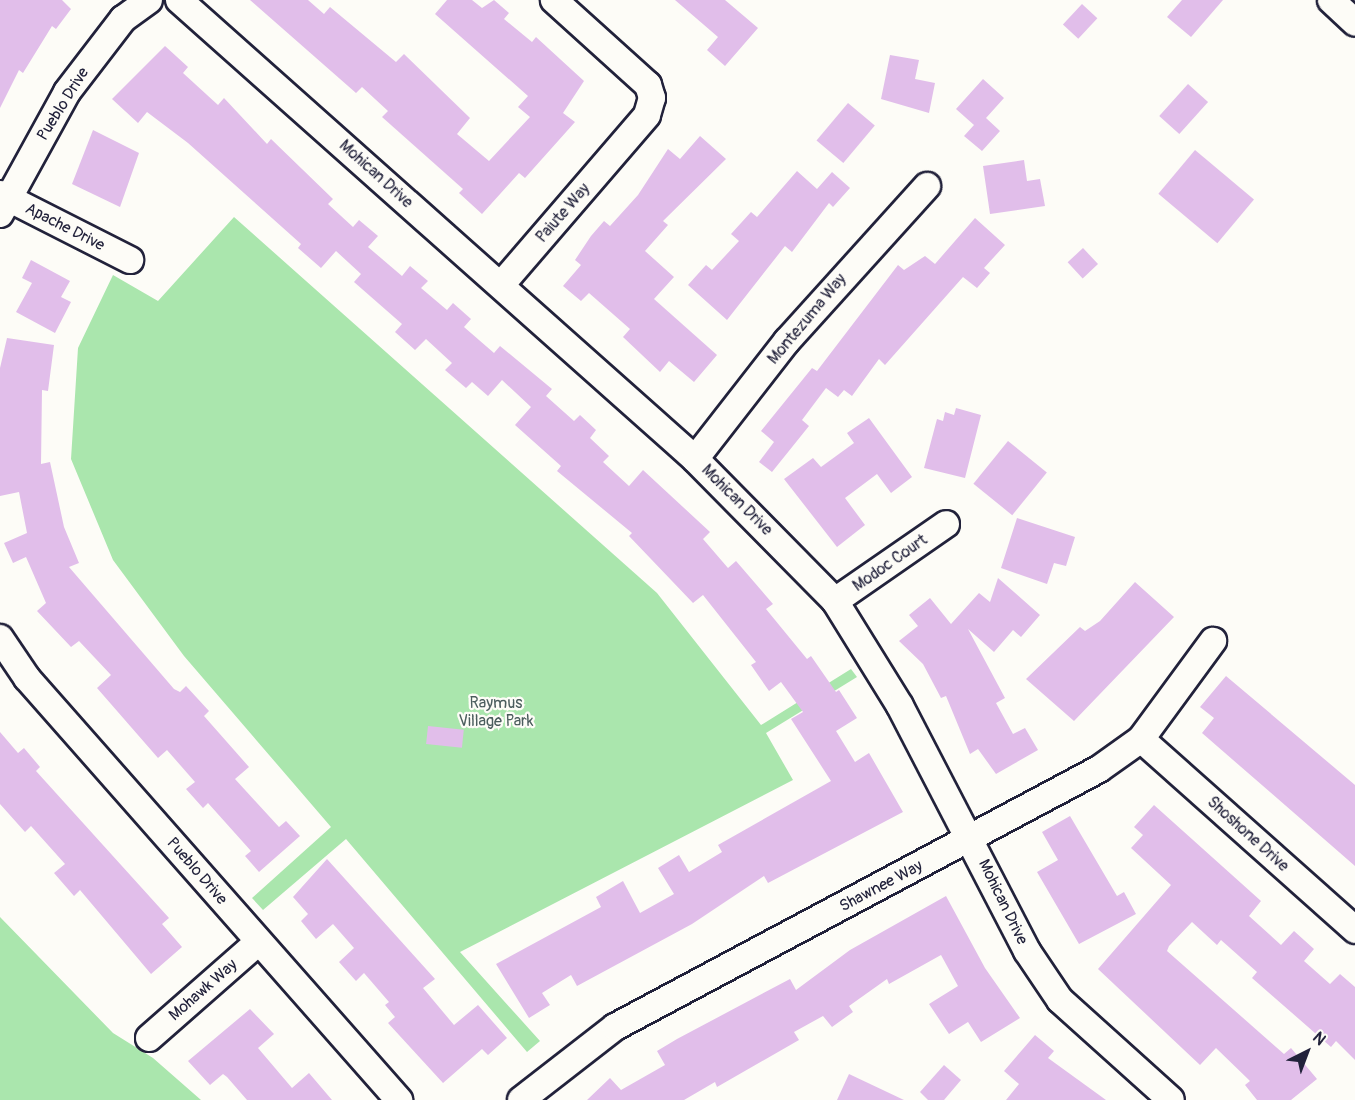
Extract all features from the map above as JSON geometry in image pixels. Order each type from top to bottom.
[{"type":"street","name":"Mohican Drive","points":[[179,0],[695,459],[834,601],[971,838],[1027,951],[1059,1000],[1172,1100]]},
{"type":"street","name":"Paiute Way","points":[[501,285],[647,115],[652,98],[648,85],[554,0]]},
{"type":"street","points":[[1331,0],[1355,22]]},
{"type":"street","name":"Pueblo Drive","points":[[3,202],[67,92],[144,2]]},
{"type":"street","name":"Montezuma Way","points":[[695,459],[787,341],[927,186]]},
{"type":"street","name":"Apache Drive","points":[[3,202],[130,260]]},
{"type":"street","name":"Modoc Court","points":[[834,601],[946,524]]},
{"type":"street","name":"Pueblo Drive","points":[[0,638],[27,678],[257,943],[399,1100]]},
{"type":"street","name":"Shawnee Way","points":[[521,1100],[615,1027],[1099,770],[1141,739],[1213,641]]},
{"type":"street","name":"Shoshone Drive","points":[[1141,739],[1355,930]]},
{"type":"street","name":"Mohawk Way","points":[[148,1038],[257,943]]},
{"type":"green space","name":"Raymus Village Park","points":[[234,217],[657,593],[761,725],[851,669],[857,677],[766,733],[793,780],[460,952],[540,1041],[527,1052],[346,839],[263,910],[252,898],[331,827],[184,656],[113,560],[71,459],[78,348],[113,275],[158,301]]},
{"type":"green space","points":[[0,917],[113,1033],[153,1058],[201,1100],[0,1100]]},
{"type":"building","points":[[0,0],[62,0],[71,9],[56,29],[52,26],[23,73],[19,70],[0,108]]},
{"type":"building","points":[[250,0],[308,0],[324,14],[330,7],[396,62],[404,54],[470,118],[457,134],[489,161],[530,117],[518,107],[528,96],[435,14],[447,0],[472,0],[482,8],[494,0],[509,13],[504,19],[532,42],[536,37],[584,81],[563,113],[575,122],[525,178],[519,173],[482,214],[459,193],[463,189],[382,117],[388,111],[362,87],[356,93]]},
{"type":"building","points":[[675,0],[725,0],[758,28],[725,66],[707,50],[718,37]]},
{"type":"building","points":[[1182,0],[1223,0],[1191,37],[1167,17]]},
{"type":"building","points":[[1082,4],[1097,18],[1078,39],[1063,24]]},
{"type":"building","points":[[165,46],[188,67],[183,73],[218,105],[224,98],[267,144],[271,139],[333,199],[328,204],[353,227],[359,220],[378,236],[368,247],[402,276],[410,266],[428,281],[421,288],[447,310],[453,303],[471,319],[464,327],[494,353],[500,346],[552,389],[546,396],[574,421],[580,415],[596,430],[590,438],[609,456],[603,462],[629,486],[643,470],[710,532],[703,539],[728,568],[736,561],[773,604],[766,609],[807,659],[811,656],[836,692],[839,690],[857,718],[836,731],[855,762],[869,753],[903,812],[768,883],[764,876],[692,924],[577,986],[571,975],[542,993],[550,1005],[529,1018],[496,964],[601,907],[596,897],[623,881],[640,913],[674,894],[658,868],[679,855],[689,872],[722,852],[718,845],[831,781],[791,719],[803,712],[781,682],[769,691],[751,665],[756,662],[703,595],[693,603],[629,536],[632,533],[557,471],[561,466],[515,425],[531,407],[502,380],[488,396],[472,382],[466,388],[445,370],[452,363],[426,339],[415,350],[395,332],[402,324],[354,282],[361,274],[336,251],[321,268],[298,248],[301,244],[188,143],[147,112],[138,123],[112,99]]},
{"type":"building","points":[[890,55],[919,60],[915,79],[935,83],[929,113],[881,99]]},
{"type":"building","points":[[983,79],[1004,98],[986,118],[1000,131],[982,151],[964,136],[974,125],[956,109]]},
{"type":"building","points":[[1188,84],[1208,102],[1179,134],[1159,116]]},
{"type":"building","points":[[848,103],[875,125],[843,163],[817,141]]},
{"type":"building","points":[[93,130],[139,153],[120,207],[72,184]]},
{"type":"building","points":[[700,136],[726,159],[663,221],[668,225],[645,251],[674,277],[654,299],[717,355],[694,382],[669,361],[660,372],[623,337],[630,329],[589,293],[581,301],[563,286],[581,265],[575,260],[591,236],[604,221],[610,226],[638,195],[668,149],[680,159]]},
{"type":"building","points":[[1195,150],[1254,199],[1217,243],[1158,194]]},
{"type":"building","points":[[1024,160],[1027,181],[1040,179],[1045,206],[990,214],[983,166]]},
{"type":"building","points":[[797,171],[817,189],[832,172],[850,188],[833,207],[829,203],[792,252],[785,246],[727,320],[688,285],[706,265],[712,270],[739,241],[731,234],[751,212],[757,217]]},
{"type":"building","points":[[975,218],[1005,245],[984,268],[990,273],[977,288],[963,277],[885,365],[879,359],[852,396],[844,390],[838,397],[826,388],[802,420],[809,426],[772,472],[759,462],[774,442],[761,431],[812,368],[817,371],[898,265],[904,270],[925,256],[935,264]]},
{"type":"building","points":[[1083,248],[1098,264],[1083,278],[1068,262]]},
{"type":"building","points":[[31,260],[70,281],[61,297],[71,302],[55,333],[16,312],[32,283],[22,278]]},
{"type":"building","points":[[7,338],[54,345],[48,391],[42,390],[41,464],[50,462],[64,527],[79,563],[69,567],[174,689],[180,692],[186,686],[209,711],[204,716],[249,767],[235,779],[279,827],[286,821],[300,836],[259,872],[245,856],[251,851],[208,803],[203,808],[186,789],[195,782],[167,750],[158,758],[97,688],[111,675],[79,641],[71,647],[37,611],[46,603],[26,557],[13,563],[4,543],[27,533],[19,492],[0,496],[0,368]]},
{"type":"building","points":[[956,408],[981,415],[965,478],[924,468],[937,419],[943,421],[945,412],[954,415]]},
{"type":"building","points":[[869,418],[912,477],[891,493],[877,474],[845,498],[865,525],[837,547],[784,479],[813,458],[821,467],[854,443],[847,433]]},
{"type":"building","points":[[1008,441],[1047,472],[1012,515],[973,484]]},
{"type":"building","points":[[1017,518],[1075,537],[1066,566],[1054,563],[1047,584],[1001,568]]},
{"type":"building","points":[[998,578],[1040,615],[1021,637],[1013,630],[994,652],[968,629],[1005,698],[996,703],[1013,734],[1025,728],[1038,750],[996,774],[978,749],[970,754],[946,696],[941,698],[923,664],[899,641],[918,626],[909,615],[930,598],[951,624],[979,593],[990,602]]},
{"type":"building","points":[[1135,582],[1174,617],[1074,721],[1026,679],[1080,627],[1085,631],[1100,621]]},
{"type":"building","points":[[1226,676],[1355,785],[1355,866],[1202,733],[1214,718],[1200,707]]},
{"type":"building","points":[[428,726],[464,730],[462,748],[426,744]]},
{"type":"building","points":[[0,732],[18,753],[24,748],[40,767],[36,771],[169,918],[162,924],[182,947],[151,974],[80,890],[74,896],[54,873],[65,864],[31,826],[25,832],[0,804]]},
{"type":"building","points":[[1154,805],[1261,901],[1249,916],[1281,945],[1294,931],[1314,949],[1304,961],[1330,984],[1340,974],[1355,987],[1355,1060],[1336,1041],[1331,1047],[1252,978],[1257,972],[1221,940],[1217,945],[1192,922],[1169,946],[1167,951],[1284,1054],[1291,1048],[1317,1079],[1291,1100],[1257,1100],[1245,1085],[1250,1081],[1216,1048],[1200,1065],[1098,969],[1171,885],[1131,848],[1143,835],[1134,827]]},
{"type":"building","points":[[1070,816],[1117,896],[1124,892],[1136,914],[1079,944],[1037,872],[1058,860],[1042,832]]},
{"type":"building","points":[[327,859],[435,979],[423,988],[454,1025],[478,1005],[507,1038],[488,1055],[482,1049],[443,1083],[388,1023],[395,1017],[385,1005],[389,1002],[364,973],[356,981],[339,962],[354,948],[333,924],[316,939],[301,921],[308,914],[293,897]]},
{"type":"building","points":[[946,896],[985,968],[1020,1018],[981,1042],[968,1022],[949,1034],[929,1004],[958,986],[941,955],[889,984],[887,979],[849,1006],[853,1012],[832,1027],[823,1016],[794,1032],[799,1040],[717,1087],[715,1082],[684,1100],[587,1100],[610,1078],[621,1090],[665,1065],[657,1051],[677,1039],[790,979],[796,990],[850,950]]},
{"type":"building","points":[[250,1009],[274,1034],[258,1048],[292,1088],[309,1073],[332,1100],[247,1100],[223,1074],[210,1085],[188,1061]]},
{"type":"building","points":[[1035,1035],[1054,1051],[1048,1058],[1106,1100],[1006,1100],[1019,1084],[1004,1071]]},
{"type":"building","points":[[944,1065],[961,1080],[944,1100],[928,1100],[920,1092]]},
{"type":"building","points":[[849,1074],[904,1100],[837,1100]]}]
